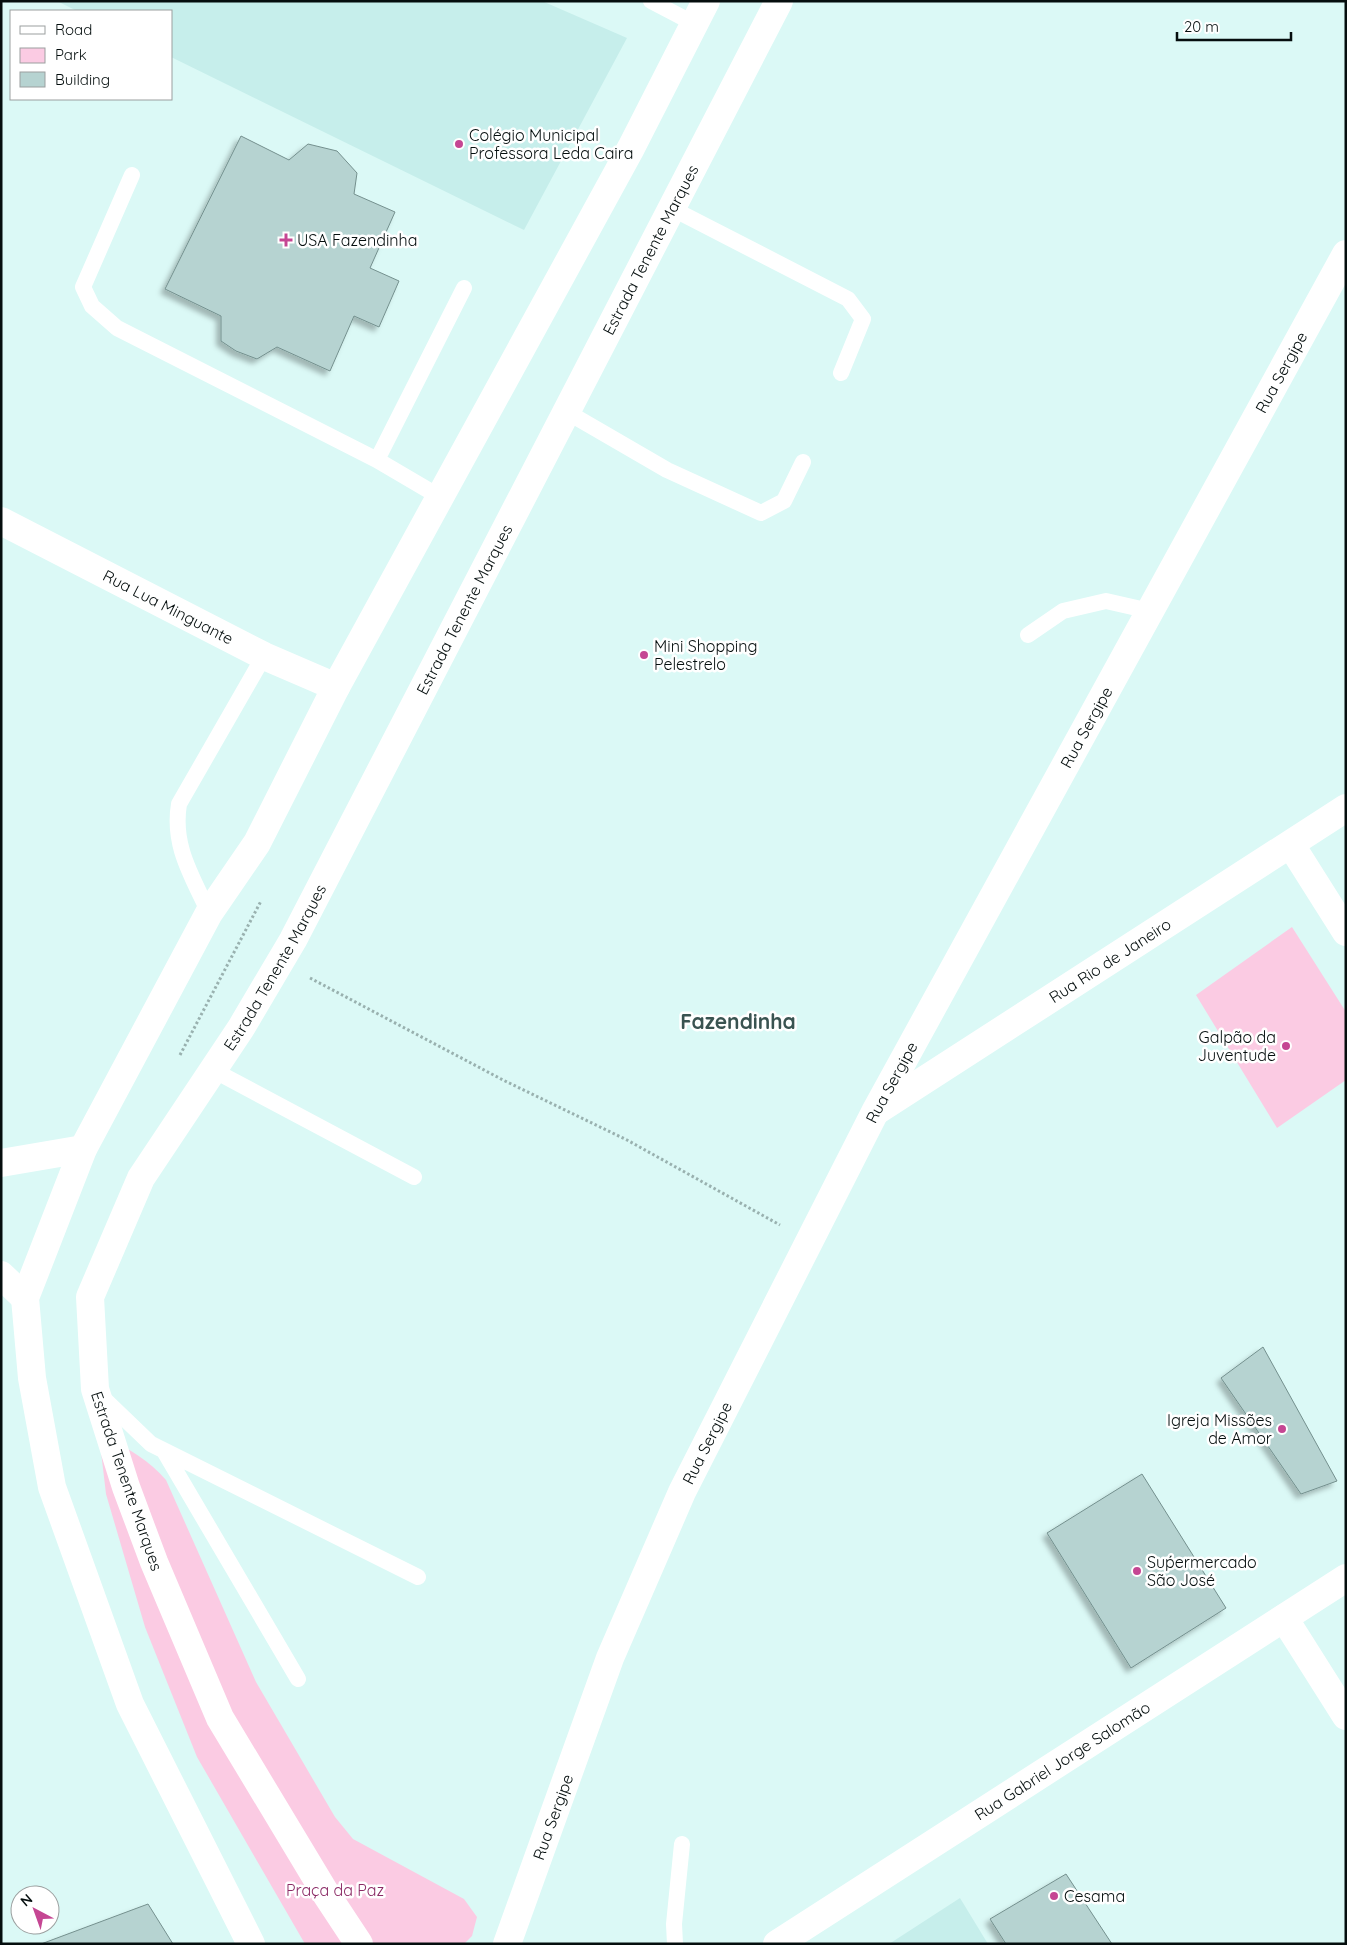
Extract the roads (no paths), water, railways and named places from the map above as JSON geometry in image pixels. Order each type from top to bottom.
[{"type":"main road","name":"Estrada Tenente Marques","points":[[359,1944],[326,1894],[220,1718],[154,1562],[126,1487],[94,1389],[90,1296],[140,1178],[213,1070],[293,940],[430,679],[779,1]]},
{"type":"main road","points":[[251,1944],[130,1704],[52,1487],[32,1378],[25,1298],[83,1149],[209,913],[257,844],[336,687],[631,148],[699,12]]},
{"type":"main road","name":"Rua Sergipe","points":[[507,1944],[618,1641],[682,1492],[875,1112],[1346,254]]},
{"type":"main road","name":"Rua Lua Minguante","points":[[1,521],[264,656],[336,687]]},
{"type":"main road","name":"Rua Rio de Janeiro","points":[[875,1112],[1346,808]]},
{"type":"main road","points":[[1291,845],[1346,932]]},
{"type":"main road","points":[[1,1163],[83,1149]]},
{"type":"main road","points":[[1,1274],[25,1298]]},
{"type":"main road","name":"Rua Gabriel Jorge Salomão","points":[[777,1944],[1346,1578]]},
{"type":"main road","points":[[1284,1618],[1346,1716]]},
{"type":"lane","points":[[650,1],[699,12]]},
{"type":"lane","points":[[132,175],[83,287],[92,306],[117,328],[377,460],[440,497]]},
{"type":"lane","points":[[671,208],[848,299],[863,319],[841,373]]},
{"type":"lane","points":[[377,460],[464,288]]},
{"type":"lane","points":[[566,412],[667,470],[761,513],[784,501],[803,462]]},
{"type":"lane","points":[[1028,636],[1063,611],[1106,601],[1150,611]]},
{"type":"lane","points":[[209,913],[178,839],[176,822],[179,804],[264,656]]},
{"type":"lane","points":[[213,1070],[414,1177]]},
{"type":"lane","points":[[94,1389],[150,1444],[418,1577]]},
{"type":"lane","points":[[164,1451],[298,1679]]},
{"type":"lane","points":[[675,1944],[674,1924],[682,1844]]},
{"type":"place","name":"Colégio Municipal Professora Leda Caira","points":[[459,144]]},
{"type":"place","name":"USA Fazendinha","points":[[286,240]]},
{"type":"place","name":"Mini Shopping Pelestrelo","points":[[644,655]]},
{"type":"place","name":"Galpão da Juventude","points":[[1286,1046]]},
{"type":"place","name":"Igreja Missões de Amor","points":[[1282,1429]]},
{"type":"place","name":"Suṕermercado São José","points":[[1137,1571]]},
{"type":"place","name":"Cesama","points":[[1054,1896]]},
{"type":"district","name":"Fazendinha","points":[[738,1021]]},
{"type":"park label","name":"Praça da Paz","points":[[335,1890]]}]
